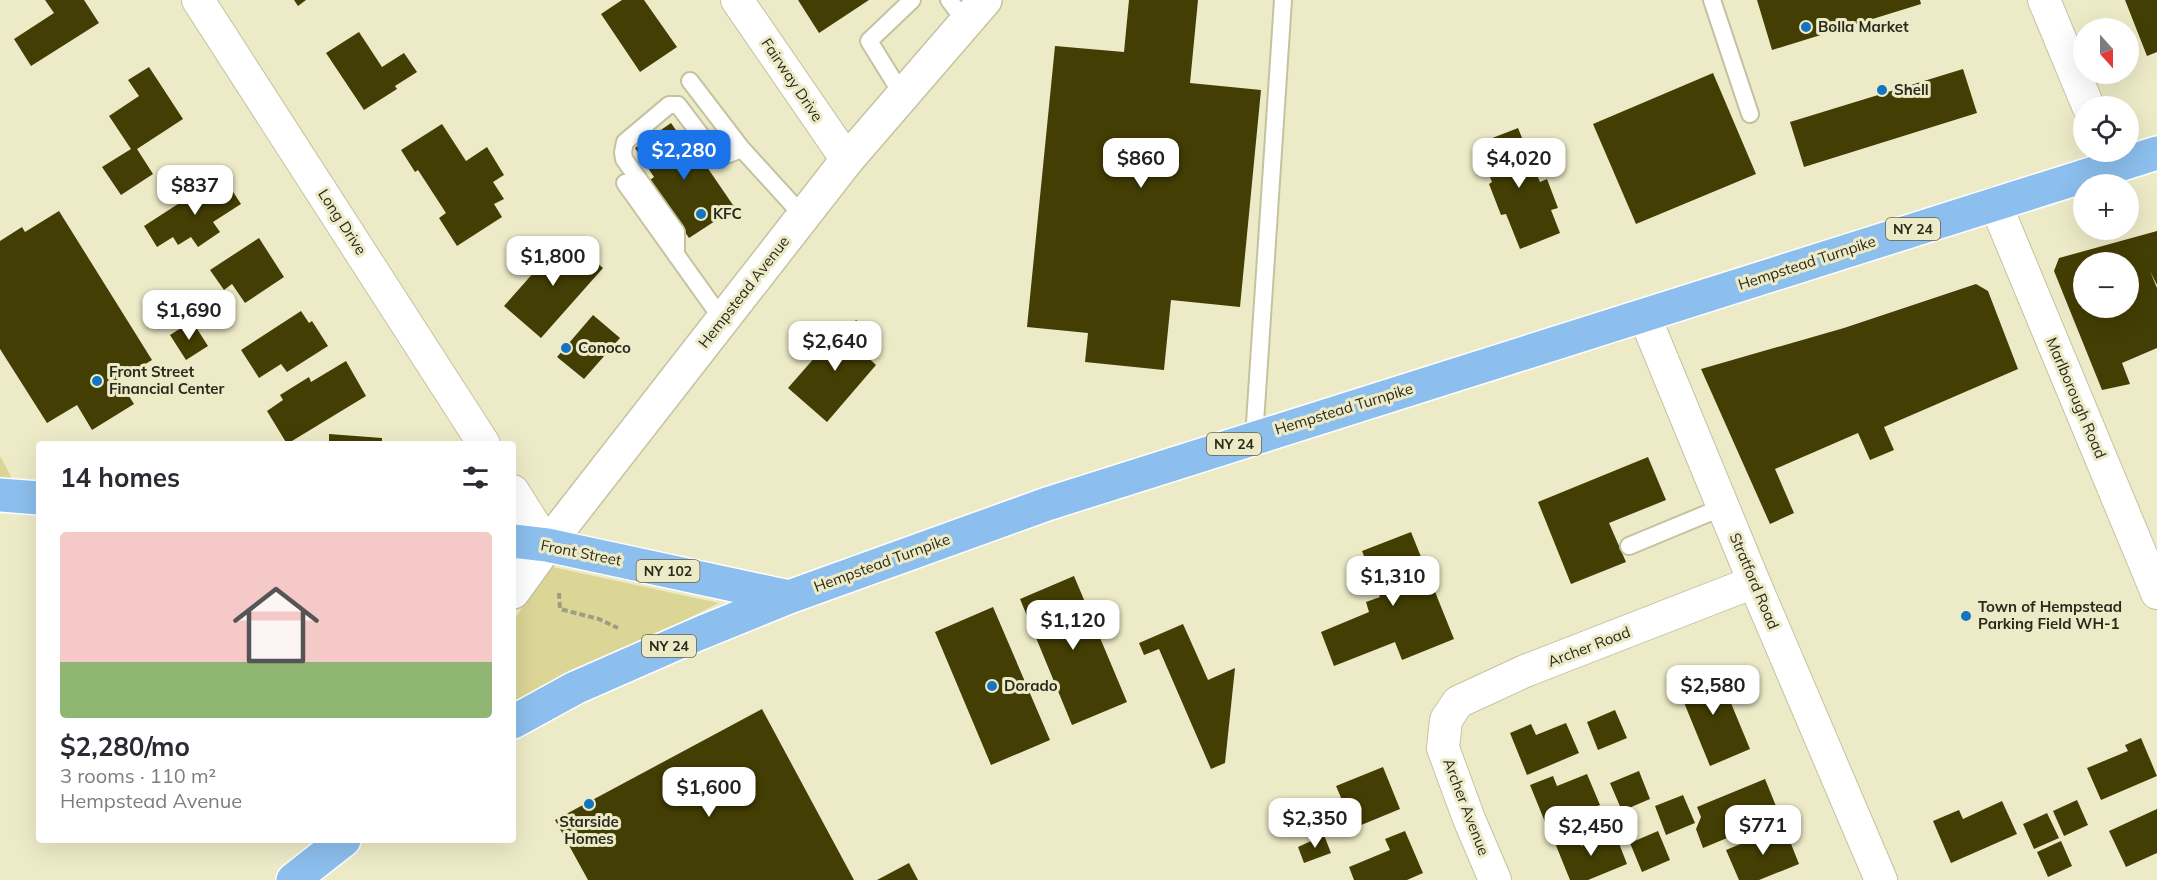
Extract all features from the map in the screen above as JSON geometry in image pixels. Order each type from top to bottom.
[{"type":"main road","name":"Hempstead Avenue","points":[[516,588],[847,160],[903,96],[967,7]]},
{"type":"main road","name":"Hempstead Turnpike","points":[[2139,155],[2157,153]]},
{"type":"main road","name":"Hempstead Turnpike","points":[[516,720],[575,688],[662,649],[789,597],[1047,504],[1995,203],[2102,162]]},
{"type":"main road","points":[[0,495],[36,498]]},
{"type":"main road","name":"Front Street","points":[[516,541],[547,545],[789,597]]},
{"type":"main road","points":[[293,880],[340,843]]},
{"type":"street","name":"Long Drive","points":[[198,0],[482,441]]},
{"type":"street","name":"Fairway Drive","points":[[738,0],[847,160]]},
{"type":"street","points":[[2044,0],[2084,96]]},
{"type":"street","name":"Marlborough Road","points":[[1995,203],[2157,592]]},
{"type":"street","name":"Stratford Road","points":[[1644,315],[1754,582],[1881,880]]},
{"type":"street","points":[[516,496],[547,545]]},
{"type":"street","name":"Archer Road","points":[[1444,733],[1446,720],[1458,702],[1526,671],[1754,582]]},
{"type":"street","name":"Archer Avenue","points":[[1444,733],[1443,748],[1469,819],[1495,880]]},
{"type":"lane","points":[[903,96],[869,41],[912,0]]},
{"type":"lane","points":[[1254,438],[1283,0]]},
{"type":"lane","points":[[1712,0],[1750,114]]},
{"type":"lane","points":[[690,81],[742,149],[803,216]]},
{"type":"lane","points":[[676,255],[676,232],[624,159],[622,152],[625,142],[669,105],[678,105],[718,158],[742,149]]},
{"type":"lane","points":[[625,183],[722,319]]},
{"type":"lane","points":[[1629,546],[1723,507]]},
{"type":"path","points":[[559,593],[560,609],[599,619],[618,628]]},
{"type":"shaded area","points":[[0,456],[20,493],[0,491]]},
{"type":"shaded area","points":[[548,566],[719,603],[516,704],[516,617]]},
{"type":"building","points":[[45,0],[84,0],[99,23],[31,66],[14,39],[54,13]]},
{"type":"building","points":[[294,0],[306,0],[298,6]]},
{"type":"building","points":[[622,0],[644,0],[677,47],[640,72],[601,14]]},
{"type":"building","points":[[798,0],[869,0],[819,33]]},
{"type":"building","points":[[1129,0],[1198,0],[1190,83],[1261,90],[1240,307],[1171,300],[1164,370],[1085,362],[1088,333],[1027,327],[1055,46],[1124,52]]},
{"type":"building","name":"Bolla Market","points":[[1757,0],[1920,0],[1921,4],[1772,50]]},
{"type":"building","points":[[2125,0],[2157,0],[2157,52],[2147,56],[2139,36],[2139,18],[2132,18]]},
{"type":"building","points":[[359,32],[382,67],[404,53],[417,72],[395,86],[397,89],[364,110],[326,53]]},
{"type":"building","points":[[149,67],[183,119],[137,149],[153,174],[121,195],[102,167],[131,149],[109,116],[139,96],[128,80]]},
{"type":"building","points":[[1963,69],[1977,113],[1804,167],[1790,122]]},
{"type":"building","points":[[1713,73],[1756,174],[1636,224],[1593,124]]},
{"type":"building","points":[[671,123],[692,153],[696,151],[735,208],[689,238],[650,180],[654,177],[635,148]]},
{"type":"building","points":[[442,124],[466,161],[487,147],[504,175],[493,182],[504,199],[494,204],[502,217],[457,246],[439,218],[446,213],[418,170],[415,172],[401,150]]},
{"type":"building","points":[[1518,128],[1540,182],[1547,179],[1558,208],[1551,210],[1560,233],[1520,249],[1506,214],[1501,215],[1489,184],[1492,182],[1477,144]]},
{"type":"building","points":[[224,178],[241,204],[213,222],[220,232],[198,247],[191,237],[178,245],[173,237],[157,247],[144,226],[212,182],[213,185]]},
{"type":"building","points":[[59,211],[152,360],[119,380],[134,404],[92,430],[77,405],[47,423],[0,349],[0,241],[22,227],[25,232]]},
{"type":"building","points":[[2157,231],[2157,285],[2150,271],[2157,288],[2157,348],[2122,363],[2130,384],[2102,390],[2054,271],[2059,258],[2073,254],[2073,318],[2139,318],[2139,252],[2081,252],[2124,240],[2139,240],[2139,236]]},
{"type":"building","points":[[566,236],[603,268],[541,338],[504,306]]},
{"type":"building","points":[[259,238],[284,277],[245,303],[232,284],[224,290],[210,270]]},
{"type":"building","points":[[1976,284],[1988,291],[2018,369],[1884,427],[1894,450],[1870,460],[1858,433],[1775,469],[1794,513],[1770,524],[1701,369],[1844,328]]},
{"type":"building","points":[[301,311],[309,323],[312,321],[328,346],[287,372],[281,364],[259,378],[241,350]]},
{"type":"building","points":[[593,315],[620,338],[584,379],[557,357]]},
{"type":"building","points":[[856,320],[875,336],[861,351],[876,365],[827,422],[788,388],[837,332],[842,336]]},
{"type":"building","points":[[192,321],[208,346],[186,360],[170,335]]},
{"type":"building","points":[[346,361],[366,396],[292,441],[285,441],[267,411],[283,400],[280,395],[309,377],[311,382]]},
{"type":"building","points":[[329,434],[382,438],[382,441],[329,441]]},
{"type":"building","points":[[1648,457],[1666,500],[1609,523],[1626,562],[1571,584],[1538,502]]},
{"type":"building","points":[[1411,532],[1454,639],[1402,660],[1395,642],[1334,666],[1321,632],[1369,612],[1366,602],[1380,597],[1362,551]]},
{"type":"building","points":[[1074,576],[1127,702],[1072,725],[1020,599]]},
{"type":"building","name":"Dorado","points":[[993,607],[1050,740],[991,765],[935,632]]},
{"type":"building","points":[[1183,624],[1208,680],[1235,668],[1225,763],[1211,769],[1159,649],[1144,655],[1139,643]]},
{"type":"building","points":[[1716,667],[1750,749],[1710,766],[1676,683]]},
{"type":"building","points":[[762,709],[854,880],[588,880],[555,820]]},
{"type":"building","points":[[1615,710],[1627,738],[1598,750],[1587,722]]},
{"type":"building","points":[[1566,723],[1579,753],[1527,775],[1510,733],[1531,724],[1536,735]]},
{"type":"building","points":[[2141,738],[2157,776],[2101,800],[2087,768],[2128,751],[2125,745]]},
{"type":"building","points":[[1383,767],[1400,809],[1354,828],[1336,786]]},
{"type":"building","points":[[1639,771],[1650,799],[1622,811],[1610,783]]},
{"type":"building","points":[[1587,774],[1600,805],[1547,827],[1530,785],[1553,776],[1557,786]]},
{"type":"building","points":[[1765,779],[1780,816],[1703,848],[1696,829],[1701,817],[1697,807]]},
{"type":"building","points":[[1683,795],[1695,823],[1666,835],[1655,806]]},
{"type":"building","points":[[2077,800],[2088,825],[2064,836],[2053,811]]},
{"type":"building","points":[[2002,801],[2017,834],[1951,863],[1933,821],[1959,810],[1963,819]]},
{"type":"building","points":[[2157,809],[2157,853],[2126,867],[2109,831]]},
{"type":"building","points":[[2047,813],[2059,838],[2034,849],[2023,824]]},
{"type":"building","points":[[1784,826],[1799,864],[1759,880],[1739,880],[1726,850]]},
{"type":"building","points":[[1405,831],[1423,873],[1407,880],[1354,880],[1349,867],[1390,850],[1385,839]]},
{"type":"building","points":[[1658,831],[1670,860],[1642,872],[1630,843]]},
{"type":"building","points":[[1615,833],[1627,864],[1588,880],[1570,880],[1555,843],[1577,835],[1581,846]]},
{"type":"building","points":[[1324,835],[1331,853],[1304,863],[1298,847]]},
{"type":"building","points":[[2061,841],[2072,866],[2048,877],[2037,852]]},
{"type":"building","points":[[909,863],[918,880],[877,880]]},
{"type":"place","name":"Bolla Market","points":[[1806,27]]},
{"type":"place","name":"Shell","points":[[1882,90]]},
{"type":"place","name":"KFC","points":[[701,214]]},
{"type":"place","name":"Conoco","points":[[566,348]]},
{"type":"place","name":"Front Street Financial Center","points":[[97,381]]},
{"type":"place","name":"Town of Hempstead Parking Field WH-1","points":[[1966,616]]},
{"type":"place","name":"Dorado","points":[[992,686]]},
{"type":"place","name":"Starside Homes","points":[[589,804]]}]
